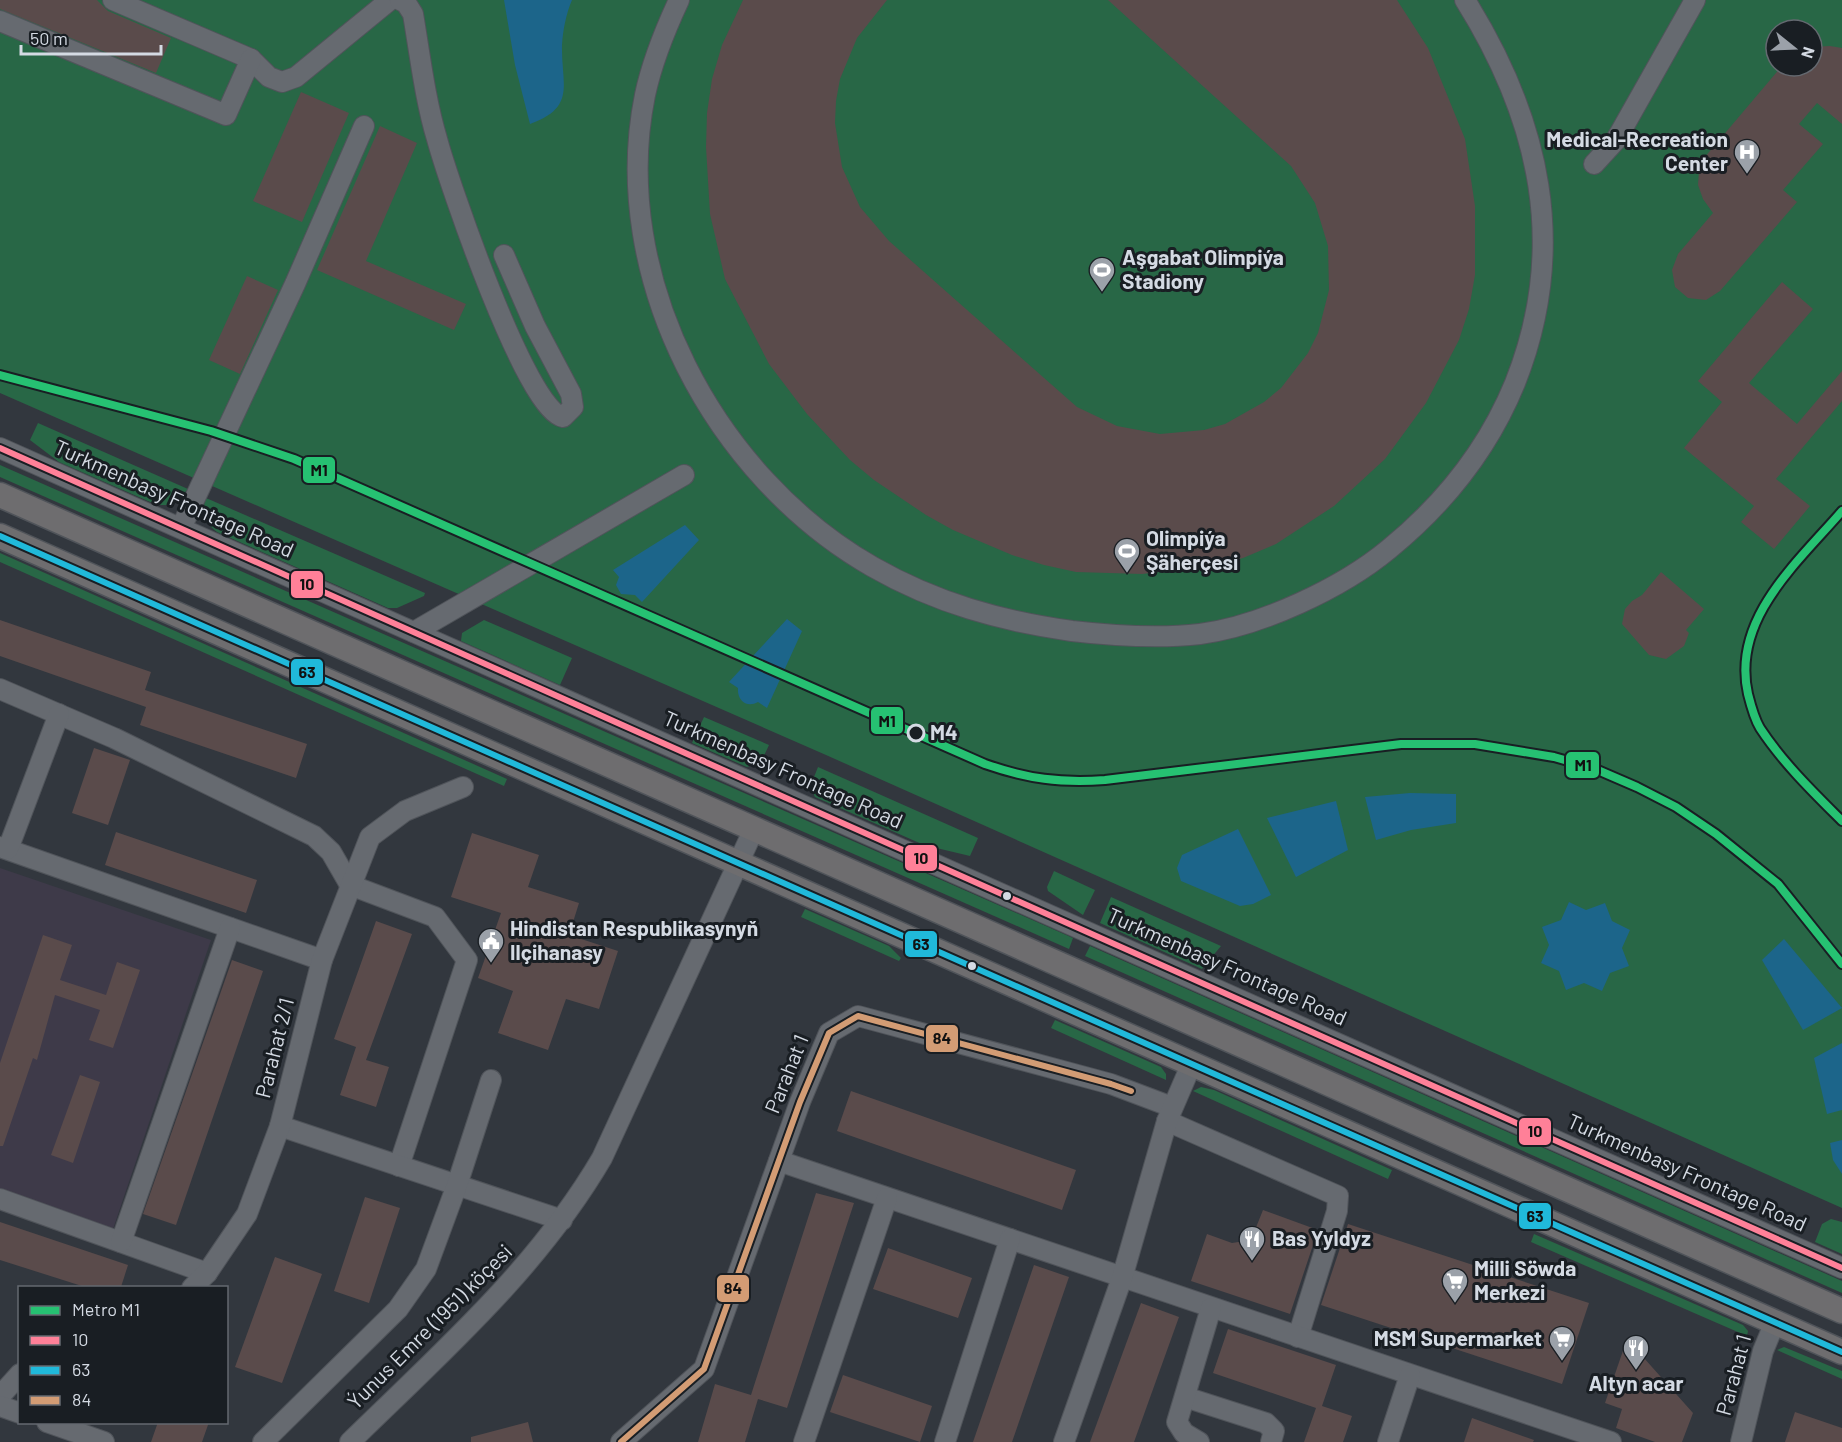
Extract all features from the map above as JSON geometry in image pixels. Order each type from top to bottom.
[{"type":"main road","points":[[0,495],[1842,1311]]},
{"type":"main road","points":[[0,536],[1842,1352]]},
{"type":"street","points":[[113,0],[251,59],[268,77],[286,82],[296,77],[390,0]]},
{"type":"street","points":[[400,0],[406,3],[412,14],[436,138],[478,265],[510,336],[549,409],[563,417],[573,407],[571,394],[535,326],[504,255]]},
{"type":"street","points":[[679,0],[655,60],[645,96],[640,131],[641,206],[653,280],[664,315],[682,359],[713,416],[756,469],[808,522],[869,565],[902,583],[935,598],[1007,620],[1122,637],[1204,634],[1258,618],[1333,588],[1383,554],[1437,505],[1463,474],[1503,410],[1529,344],[1537,307],[1543,265],[1539,190],[1525,127],[1511,82],[1488,37],[1465,0]]},
{"type":"street","points":[[1594,164],[1608,152],[1621,133],[1695,0]]},
{"type":"street","points":[[0,21],[226,115],[251,59]]},
{"type":"street","points":[[181,528],[295,284],[364,126]]},
{"type":"street","name":"Turkmenbasy Frontage Road","points":[[0,448],[1842,1268]]},
{"type":"street","points":[[414,632],[684,475]]},
{"type":"street","points":[[0,689],[114,738],[314,836],[331,852],[351,885],[435,917],[466,960],[399,1166]]},
{"type":"street","points":[[59,714],[4,848],[322,960]]},
{"type":"street","name":"Parahat 2/1","points":[[463,787],[405,811],[370,837],[322,960],[280,1126],[562,1220]]},
{"type":"street","name":"Ýunus Emre (1951) köçesi","points":[[350,1442],[506,1289],[562,1220],[602,1158],[754,829]]},
{"type":"street","points":[[121,1242],[230,928]]},
{"type":"street","name":"Parahat 1","points":[[621,1442],[704,1369],[779,1161],[829,1033],[858,1016],[1111,1084],[1338,1196],[1337,1211],[1298,1337]]},
{"type":"street","points":[[1064,1442],[1122,1278],[1169,1114],[1192,1063]]},
{"type":"street","points":[[263,1442],[398,1309],[426,1269],[457,1185],[490,1080]]},
{"type":"street","points":[[193,1286],[207,1273],[246,1214],[280,1126]]},
{"type":"street","points":[[779,1161],[1611,1442]]},
{"type":"street","points":[[804,1442],[887,1198]]},
{"type":"street","points":[[0,1199],[207,1273]]},
{"type":"street","points":[[945,1442],[1010,1239]]},
{"type":"street","points":[[1198,1442],[1185,1433],[1177,1422],[1212,1308]]},
{"type":"street","name":"Parahat 1","points":[[1741,1442],[1763,1351],[1775,1322]]},
{"type":"street","points":[[1388,1442],[1410,1375]]},
{"type":"street","points":[[0,1396],[18,1376]]},
{"type":"street","points":[[1185,1397],[1266,1423],[1274,1431],[1271,1442]]},
{"type":"street","points":[[0,1406],[18,1412]]},
{"type":"street","points":[[53,1424],[104,1442]]},
{"type":"shaded area","points":[[0,868],[211,940],[112,1232],[0,1193]]},
{"type":"green space","name":"Olimpiýa Şäherçesi","points":[[0,0],[1842,0],[1842,1208],[826,755],[0,393]]},
{"type":"green space","points":[[38,423],[188,489],[173,505],[157,505],[59,462],[30,440]]},
{"type":"green space","points":[[0,465],[1073,938],[1069,949],[0,477]]},
{"type":"green space","points":[[206,498],[425,593],[424,596],[397,608],[388,608],[217,532],[205,516]]},
{"type":"green space","points":[[0,553],[507,779],[504,786],[0,562]]},
{"type":"green space","points":[[484,620],[572,658],[560,685],[461,641],[462,633]]},
{"type":"green space","points":[[704,717],[769,745],[761,762],[747,767],[692,743]]},
{"type":"green space","points":[[818,767],[978,838],[970,856],[924,845],[815,797],[810,787]]},
{"type":"green space","points":[[1054,871],[1095,890],[1083,915],[1048,891],[1047,887]]},
{"type":"green space","points":[[1111,897],[1221,946],[1202,969],[1100,923]]},
{"type":"green space","points":[[805,909],[889,946],[901,958],[899,961],[801,917]]},
{"type":"green space","points":[[1090,946],[1842,1281],[1842,1293],[1085,956]]},
{"type":"green space","points":[[1055,1020],[1161,1067],[1166,1074],[1166,1080],[1051,1028]]},
{"type":"green space","points":[[1201,1087],[1214,1090],[1392,1170],[1388,1179],[1193,1091]]},
{"type":"green space","points":[[1831,1219],[1842,1222],[1842,1254],[1815,1242],[1822,1224]]},
{"type":"green space","points":[[1534,1234],[1743,1325],[1748,1331],[1747,1336],[1531,1242]]},
{"type":"green space","points":[[1784,1347],[1842,1371],[1842,1379],[1777,1350]]},
{"type":"water","points":[[504,0],[572,0],[566,16],[562,39],[564,83],[561,102],[555,110],[530,124],[515,65]]},
{"type":"water","points":[[685,525],[699,540],[642,602],[635,595],[621,594],[616,585],[619,577],[613,570]]},
{"type":"water","points":[[787,619],[802,631],[767,708],[758,702],[747,704],[739,697],[738,688],[729,682]]},
{"type":"water","points":[[1410,793],[1456,794],[1456,823],[1411,830],[1376,840],[1365,797]]},
{"type":"water","points":[[1336,801],[1348,850],[1296,877],[1267,818]]},
{"type":"water","points":[[1238,829],[1271,895],[1253,904],[1240,906],[1181,881],[1177,868],[1182,855]]},
{"type":"water","points":[[1569,902],[1586,910],[1605,903],[1612,921],[1630,930],[1622,948],[1629,966],[1610,973],[1602,991],[1584,983],[1566,990],[1559,971],[1541,963],[1549,945],[1542,927],[1561,920]]},
{"type":"water","points":[[1784,939],[1842,1008],[1803,1030],[1762,960]]},
{"type":"water","points":[[1842,1043],[1842,1110],[1827,1114],[1814,1058]]},
{"type":"water","points":[[1842,1140],[1842,1174],[1833,1160],[1830,1143]]},
{"type":"building","points":[[0,0],[97,0],[108,11],[171,38],[156,73],[0,9]]},
{"type":"building","points":[[743,0],[887,0],[857,38],[840,79],[836,101],[835,123],[842,167],[860,207],[889,241],[1077,407],[1117,426],[1160,434],[1204,430],[1225,424],[1264,402],[1281,388],[1308,353],[1318,333],[1329,290],[1328,246],[1315,203],[1291,166],[1108,0],[1397,0],[1428,48],[1465,139],[1475,206],[1475,275],[1469,309],[1459,340],[1426,403],[1385,459],[1334,506],[1276,544],[1243,558],[1210,566],[1142,574],[1076,572],[1012,555],[953,530],[926,515],[874,480],[850,460],[807,414],[769,364],[725,279],[710,214],[706,147],[707,113],[712,79],[722,45]]},
{"type":"building","name":"Medical-Recreation Center","points":[[1824,46],[1842,48],[1842,124],[1817,103],[1799,124],[1823,144],[1783,190],[1797,202],[1720,291],[1706,300],[1688,298],[1675,287],[1672,270],[1678,254],[1713,213],[1703,199],[1698,185],[1699,171],[1704,158],[1772,78],[1824,78]]},
{"type":"building","points":[[301,92],[349,113],[302,222],[253,201]]},
{"type":"building","points":[[380,126],[417,143],[366,261],[466,304],[454,330],[317,270]]},
{"type":"building","points":[[247,276],[278,290],[240,374],[209,360]]},
{"type":"building","points":[[1782,282],[1813,309],[1749,383],[1797,424],[1842,371],[1842,401],[1776,479],[1810,506],[1774,549],[1741,522],[1754,506],[1684,448],[1722,402],[1698,381]]},
{"type":"building","points":[[1661,572],[1704,609],[1686,630],[1689,633],[1684,646],[1666,659],[1649,655],[1622,624],[1625,609],[1642,595]]},
{"type":"building","points":[[0,620],[151,672],[145,690],[307,744],[296,778],[140,725],[146,707],[0,656]]},
{"type":"building","points":[[94,748],[130,760],[108,825],[72,813]]},
{"type":"building","points":[[116,832],[257,880],[246,913],[105,865]]},
{"type":"building","points":[[472,833],[539,855],[528,887],[579,903],[569,935],[618,951],[599,1009],[566,999],[548,1050],[498,1033],[513,991],[478,978],[501,913],[451,897]]},
{"type":"building","points":[[376,921],[412,934],[366,1060],[389,1067],[376,1107],[340,1095],[356,1047],[334,1039]]},
{"type":"building","points":[[43,935],[72,945],[60,980],[106,995],[117,962],[140,970],[113,1048],[89,1040],[100,1010],[55,995],[37,1060],[33,1058],[3,1146],[0,1146],[0,1063]]},
{"type":"building","points":[[232,960],[263,971],[176,1225],[143,1214]]},
{"type":"building","points":[[80,1075],[100,1082],[73,1163],[51,1155]]},
{"type":"building","points":[[851,1091],[1076,1170],[1062,1210],[837,1131]]},
{"type":"building","points":[[816,1193],[854,1203],[787,1408],[758,1399],[745,1442],[698,1442],[715,1384],[751,1395]]},
{"type":"building","points":[[365,1197],[400,1208],[369,1303],[334,1291]]},
{"type":"building","name":"Bas Yyldyz","points":[[1263,1210],[1318,1230],[1290,1314],[1191,1281],[1207,1234],[1232,1243],[1251,1240]]},
{"type":"building","points":[[0,1222],[128,1265],[121,1286],[82,1286],[0,1260]]},
{"type":"building","name":"Milli Söwda Merkezi","points":[[1348,1224],[1589,1303],[1562,1384],[1321,1305]]},
{"type":"building","points":[[888,1248],[972,1278],[958,1318],[873,1289]]},
{"type":"building","points":[[275,1257],[322,1274],[282,1383],[235,1367]]},
{"type":"building","points":[[1034,1265],[1069,1277],[1012,1442],[973,1442]]},
{"type":"building","points":[[1141,1303],[1179,1317],[1134,1442],[1090,1442]]},
{"type":"building","points":[[1228,1329],[1336,1365],[1322,1406],[1352,1416],[1343,1442],[1304,1442],[1316,1408],[1213,1373]]},
{"type":"building","name":"Altyn acar","points":[[1627,1339],[1693,1413],[1682,1442],[1655,1442],[1616,1428],[1622,1409],[1605,1403]]},
{"type":"building","points":[[843,1375],[932,1406],[920,1442],[830,1412]]},
{"type":"building","points":[[1795,1412],[1842,1428],[1842,1442],[1785,1442]]},
{"type":"building","points":[[1472,1418],[1534,1440],[1533,1442],[1464,1442]]},
{"type":"building","points":[[528,1422],[533,1442],[471,1442],[471,1437]]},
{"type":"building","points":[[157,1424],[208,1424],[202,1442],[151,1442]]},
{"type":"metro line","name":"M1","points":[[0,375],[211,431],[294,459],[985,764],[1016,773],[1059,780],[1105,780],[1401,744],[1475,744],[1554,757],[1593,768],[1676,807],[1716,834],[1778,884],[1842,964]]},
{"type":"metro line","name":"M1","points":[[1842,511],[1788,572],[1772,594],[1749,641],[1745,667],[1748,694],[1760,728],[1788,765],[1842,821]]},
{"type":"transit line","name":"10","points":[[0,448],[1842,1268]]},
{"type":"transit line","name":"63","points":[[0,536],[1842,1352]]},
{"type":"transit line","name":"84","points":[[621,1442],[704,1369],[800,1102],[829,1033],[858,1016],[1131,1091]]},
{"type":"place","name":"Medical-Recreation Center","points":[[1747,175]]},
{"type":"place","name":"Aşgabat Olimpiýa Stadiony","points":[[1102,293]]},
{"type":"place","name":"Olimpiýa Şäherçesi","points":[[1127,574]]},
{"type":"place","name":"M4","points":[[916,733]]},
{"type":"place","name":"Hindistan Respublikasynyň Ilçihanasy","points":[[491,964]]},
{"type":"place","name":"Bas Yyldyz","points":[[1252,1262]]},
{"type":"place","name":"Milli Söwda Merkezi","points":[[1455,1304]]},
{"type":"place","name":"MSM Supermarket","points":[[1562,1362]]},
{"type":"place","name":"Altyn acar","points":[[1636,1371]]}]
